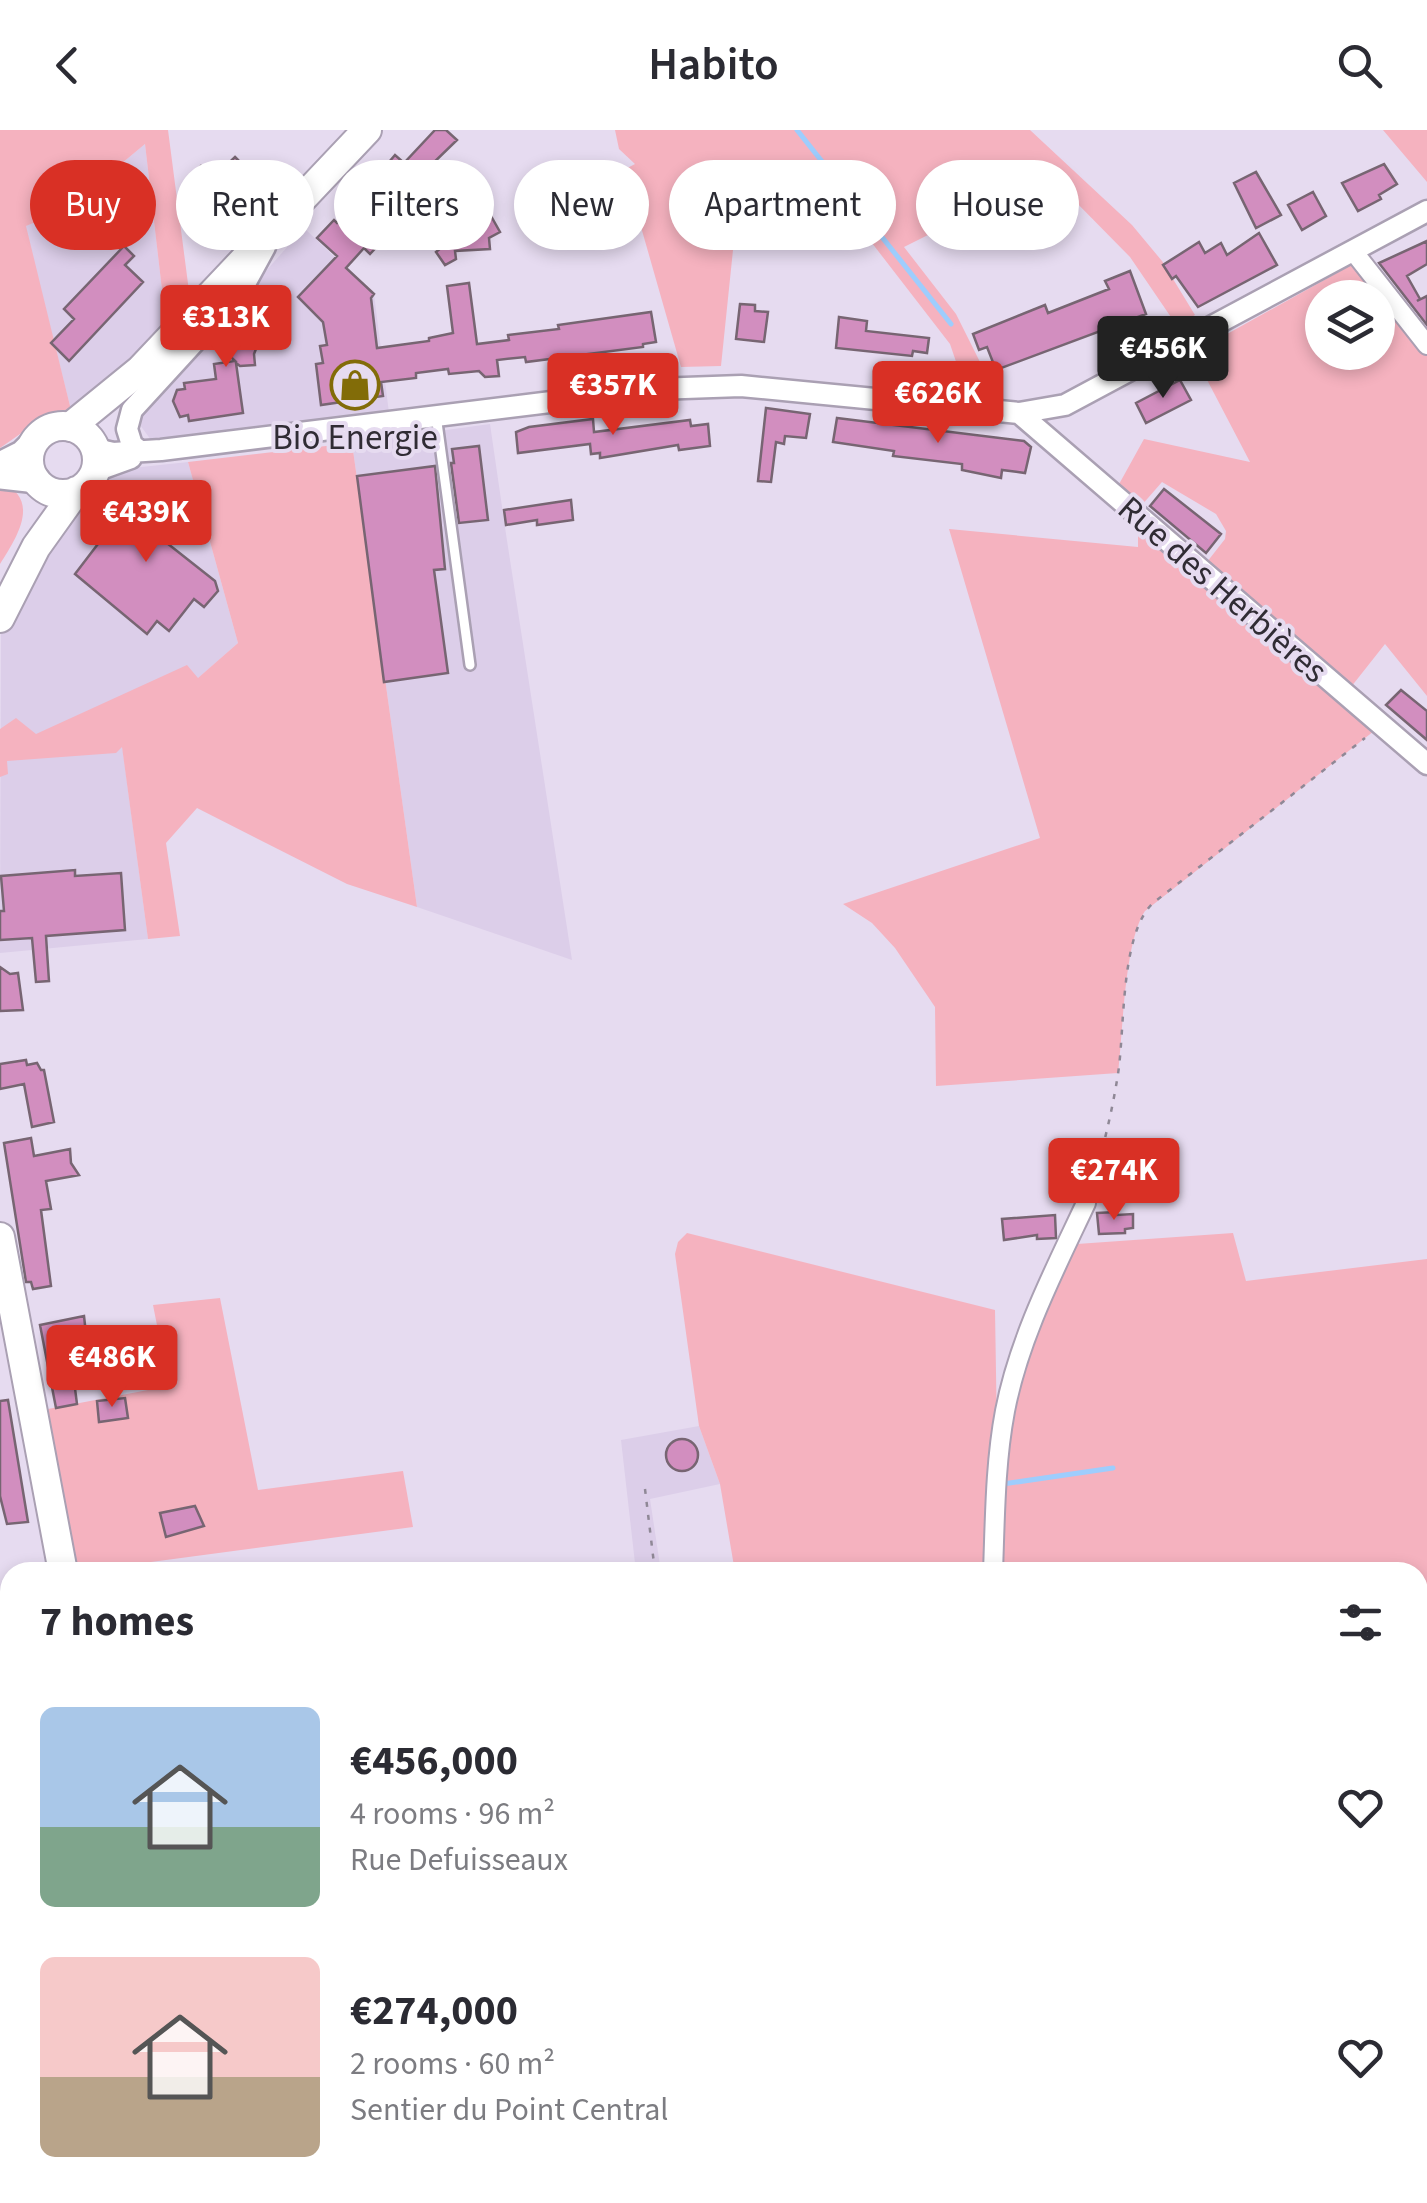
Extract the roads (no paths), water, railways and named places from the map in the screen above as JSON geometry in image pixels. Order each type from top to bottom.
[{"type":"main road","points":[[314,186],[367,130]]},
{"type":"main road","points":[[0,618],[36,547],[67,500],[99,425],[121,388],[254,250]]},
{"type":"main road","points":[[0,465],[22,454],[50,428],[86,456]]},
{"type":"main road","points":[[0,575],[32,520],[39,483],[30,460],[35,441]]},
{"type":"main road","points":[[0,476],[39,483],[58,493],[86,456]]},
{"type":"main road","points":[[0,1237],[61,1562]]},
{"type":"street","points":[[86,456],[656,389],[742,386],[1020,413],[1065,405],[1427,210]]},
{"type":"street","points":[[151,450],[132,445],[128,429],[132,410],[241,291],[263,250]]},
{"type":"street","points":[[1353,251],[1427,345]]},
{"type":"street","name":"Rue des Herbières","points":[[1020,413],[1427,764]]},
{"type":"street","points":[[993,1562],[996,1484],[1012,1384],[1026,1340],[1086,1202]]},
{"type":"lane","points":[[436,415],[470,666]]},
{"type":"waterway","points":[[797,130],[951,324]]},
{"type":"waterway","points":[[1003,1484],[1113,1468]]},
{"type":"place","name":"Bio Energie","points":[[355,385]]}]
